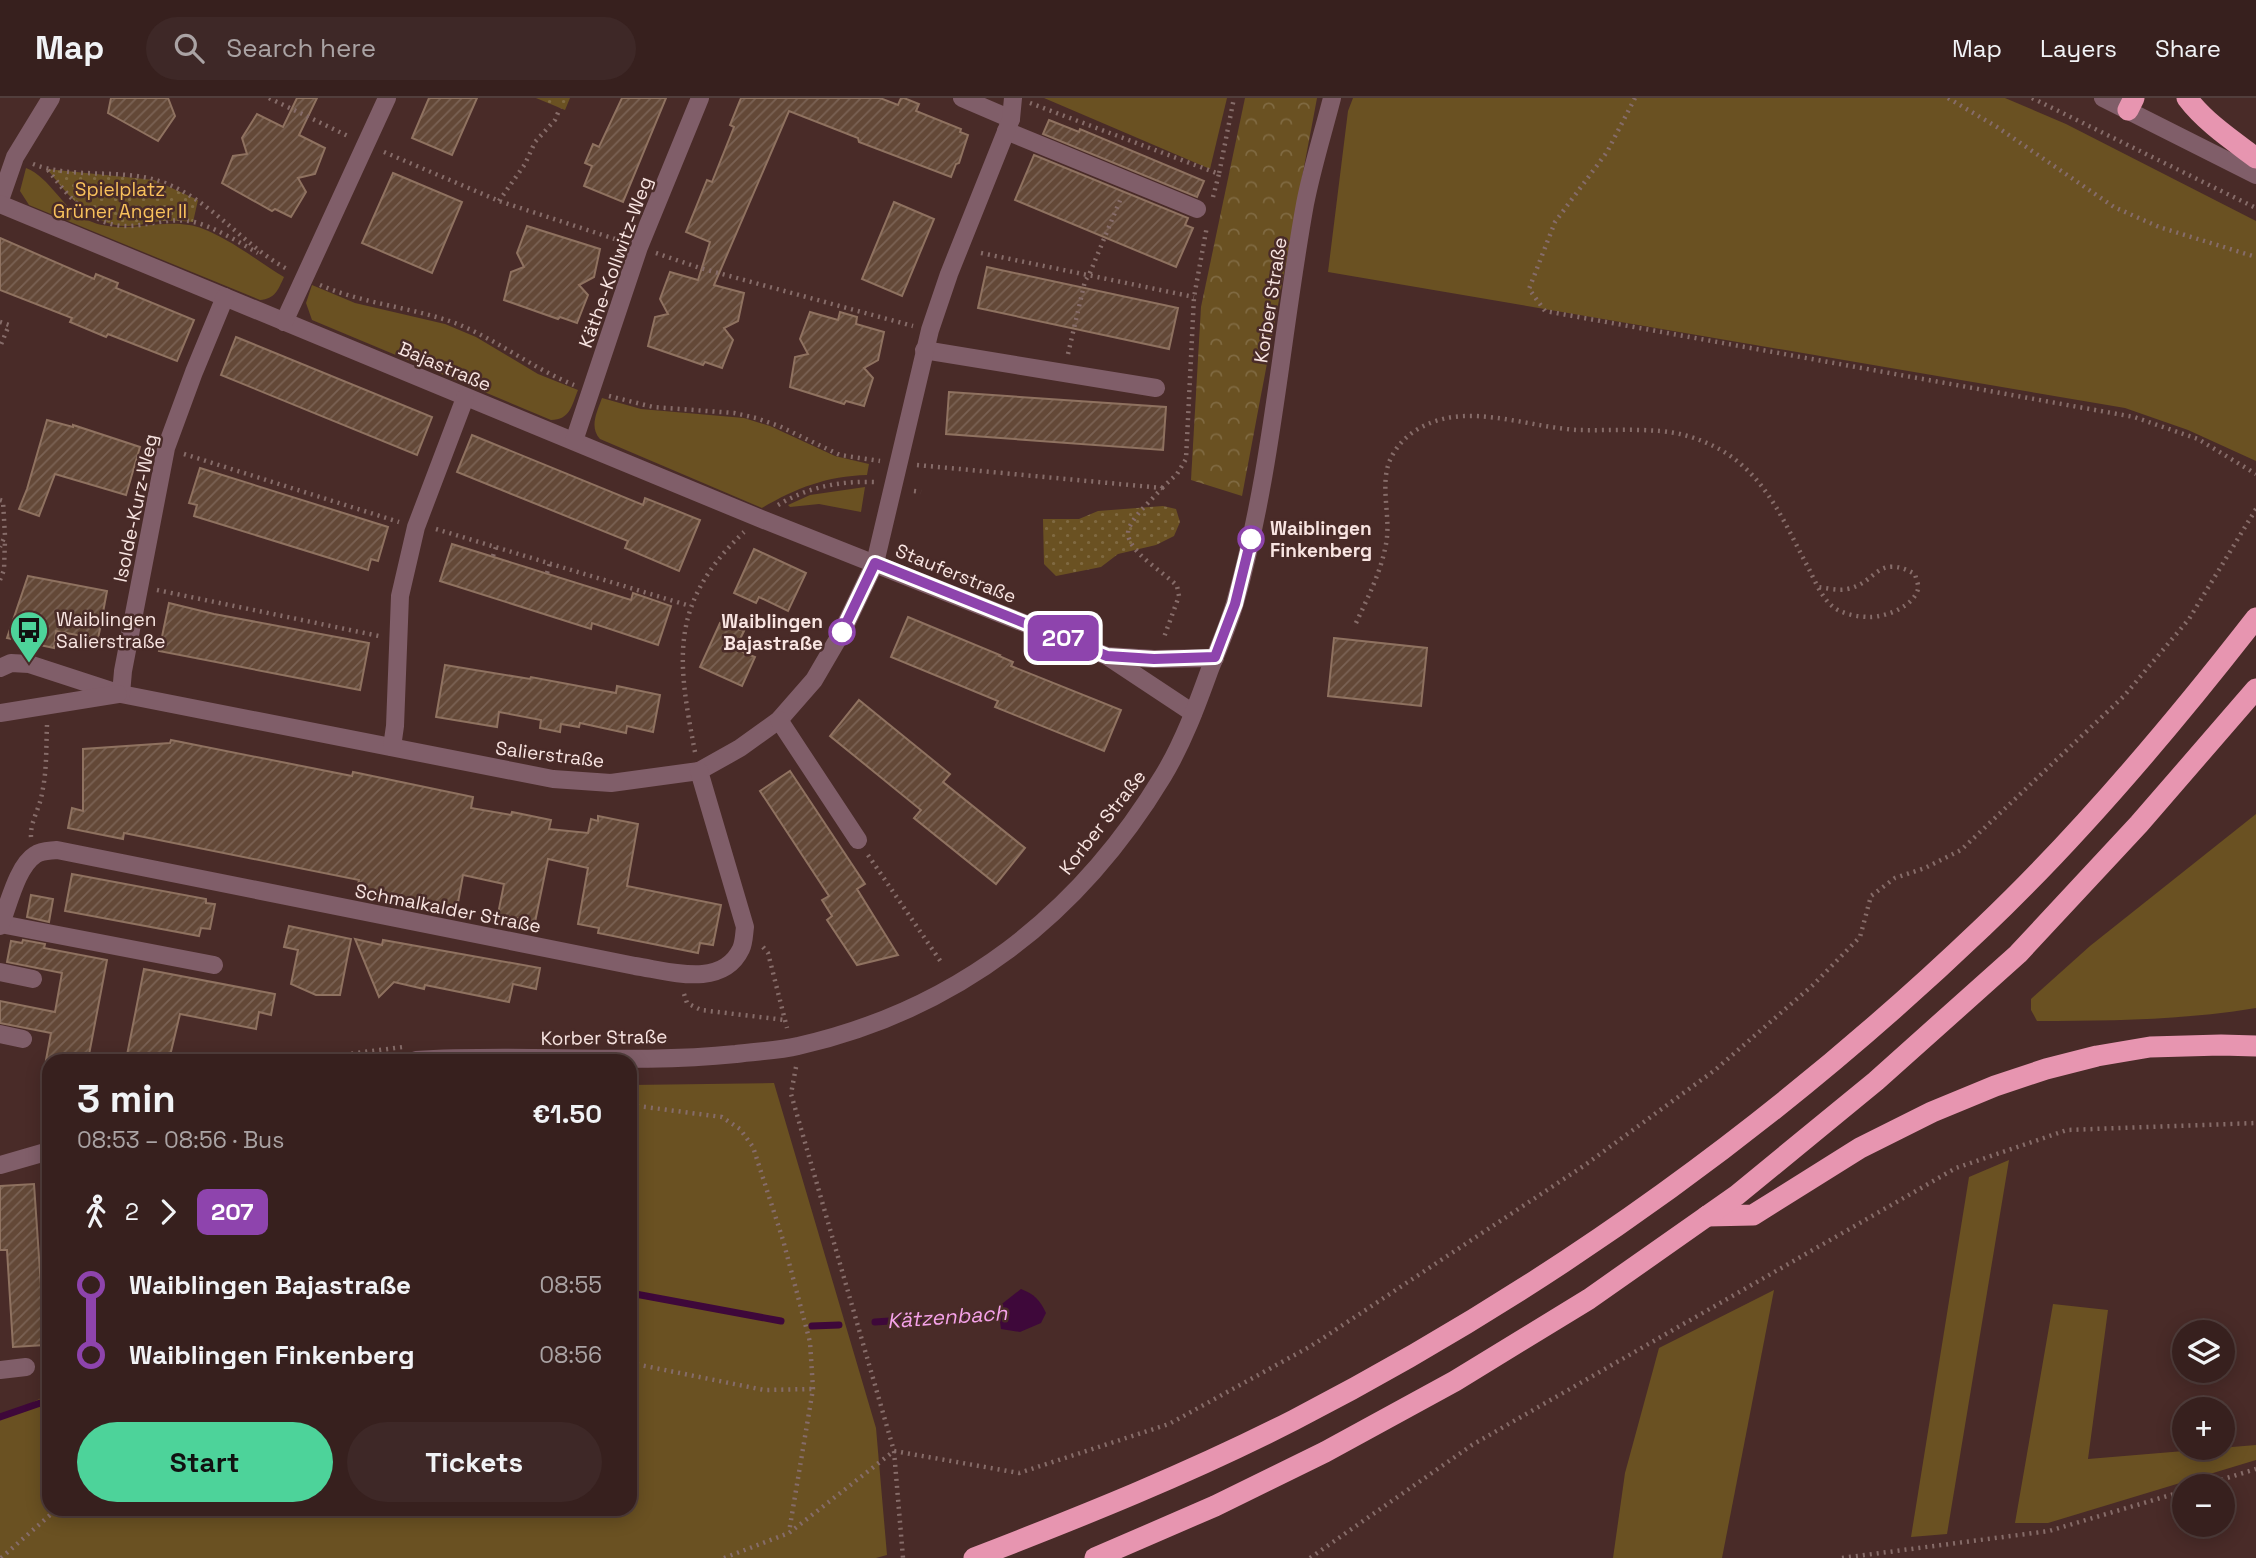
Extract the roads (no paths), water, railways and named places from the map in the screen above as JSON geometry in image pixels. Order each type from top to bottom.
[{"type":"highway","points":[[2187,98],[2194,108],[2224,135],[2256,158]]},
{"type":"highway","points":[[974,1558],[1086,1515],[1196,1467],[1293,1420],[1429,1346],[1566,1261],[1680,1182],[1845,1050],[1984,926],[2108,798],[2211,677],[2256,618]]},
{"type":"highway","points":[[1095,1558],[1215,1506],[1313,1458],[1455,1381],[1589,1299],[1707,1216],[1876,1081],[2018,954],[2139,824],[2256,689]]},
{"type":"highway","points":[[1707,1216],[1753,1215],[1860,1149],[1932,1112],[2046,1069],[2097,1056],[2150,1047],[2256,1046]]},
{"type":"street","points":[[0,202],[15,157],[51,98]]},
{"type":"street","points":[[284,322],[387,98]]},
{"type":"street","name":"Käthe-Kollwitz-Weg","points":[[574,441],[639,247],[700,98]]},
{"type":"street","points":[[962,98],[1009,125],[1128,181],[1206,208]]},
{"type":"street","name":"Stauferstraße","points":[[1013,98],[1009,125],[949,274],[930,330],[875,563],[1107,656],[1194,713]]},
{"type":"street","name":"Korber Straße","points":[[637,1060],[715,1056],[792,1047],[847,1033],[922,1005],[1030,934],[1097,868],[1132,823],[1165,774],[1194,713],[1235,604],[1251,539],[1273,418],[1306,200],[1332,98]]},
{"type":"street","points":[[2103,98],[2131,104],[2256,175]]},
{"type":"street","name":"Bajastraße","points":[[0,202],[465,398],[759,519],[875,563]]},
{"type":"street","name":"Isolde-Kurz-Weg","points":[[121,694],[123,671],[166,448],[225,297]]},
{"type":"street","points":[[925,350],[1156,388]]},
{"type":"street","points":[[392,747],[396,726],[400,596],[417,526],[465,398]]},
{"type":"street","name":"Salierstraße","points":[[0,668],[11,663],[29,664],[121,694],[553,779],[611,783],[699,771],[740,748],[779,720],[814,680],[842,632],[875,563]]},
{"type":"street","name":"Stauferstraße","points":[[1107,656],[1154,659],[1215,657]]},
{"type":"street","name":"Salierstraße","points":[[0,713],[121,694]]},
{"type":"street","points":[[779,720],[858,840]]},
{"type":"street","name":"Schmalkalder Straße","points":[[0,925],[24,865],[33,855],[57,850],[381,916],[685,974],[703,975],[730,964],[742,948],[745,927],[699,771]]},
{"type":"street","points":[[0,925],[214,965]]},
{"type":"street","points":[[0,972],[33,979]]},
{"type":"street","points":[[0,1034],[23,1039]]},
{"type":"street","points":[[0,1165],[42,1153]]},
{"type":"street","points":[[0,1370],[26,1367]]},
{"type":"waterway","name":"Kätzenbach","points":[[637,1294],[781,1321]]},
{"type":"waterway","name":"Kätzenbach","points":[[875,1322],[1007,1313]]},
{"type":"waterway","name":"Kätzenbach","points":[[812,1326],[839,1325]]},
{"type":"waterway","name":"Kätzenbach","points":[[0,1417],[42,1402]]},
{"type":"place","name":"Waiblingen Finkenberg","points":[[1251,539]]},
{"type":"place","name":"Waiblingen Bajastraße","points":[[842,632]]},
{"type":"place","name":"Waiblingen Salierstraße","points":[[29,664]]},
{"type":"park label","name":"Spielplatz Grüner Anger II","points":[[120,200]]}]
